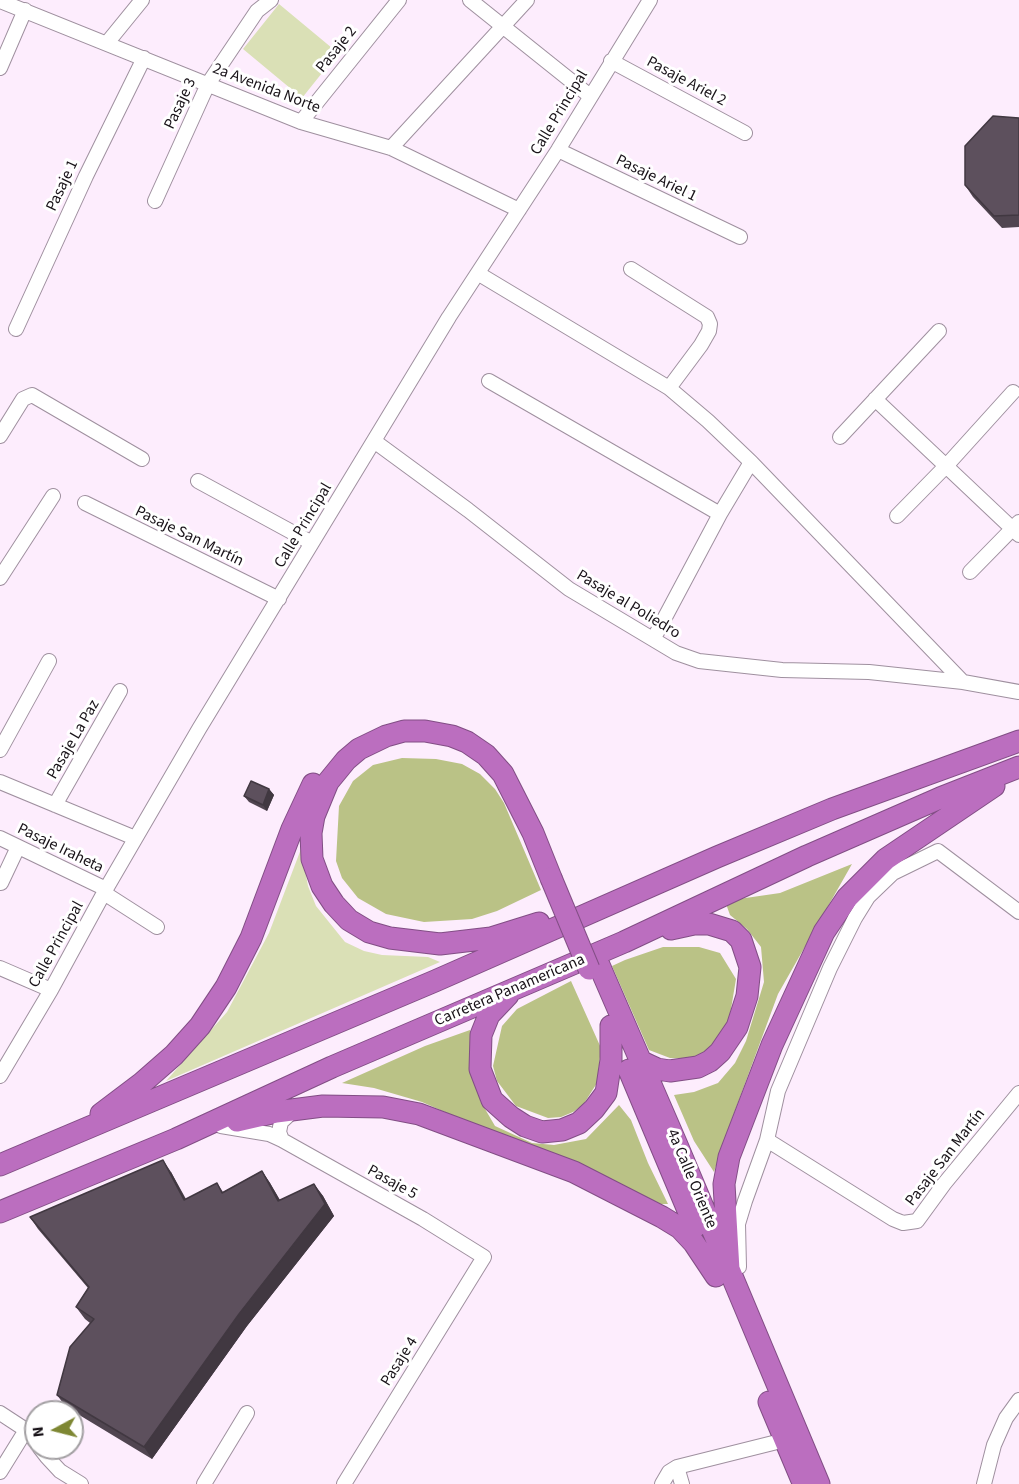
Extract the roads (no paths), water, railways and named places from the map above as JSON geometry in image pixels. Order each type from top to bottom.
[{"type":"highway","points":[[69,1135],[142,1083],[174,1055],[200,1026],[226,987],[251,938],[292,829],[314,782],[339,752],[370,731],[386,725],[423,720],[452,726],[473,734],[491,745],[506,759],[524,790],[556,876]]},
{"type":"highway","points":[[556,876],[503,774],[486,755],[467,742],[452,736],[425,731],[404,731],[386,736],[359,749],[346,760],[328,782],[314,816],[312,859],[322,886],[334,904],[349,920],[369,932],[414,942],[440,944],[491,938],[532,926],[717,857]]},
{"type":"highway","points":[[0,1165],[268,1053],[832,809],[1019,741]]},
{"type":"highway","points":[[723,1273],[724,1184],[729,1157],[772,1046],[824,932],[847,898],[886,859],[1019,768]]},
{"type":"highway","name":"Carretera Panamericana","points":[[0,1212],[176,1139],[332,1067],[624,942],[807,856],[940,798],[1019,768]]},
{"type":"highway","name":"4a Calle Oriente","points":[[556,876],[594,967],[642,1062],[785,1440],[804,1484]]},
{"type":"highway","points":[[624,942],[694,924],[720,926],[732,930],[741,940],[750,967],[747,996],[737,1027],[720,1052],[710,1061],[698,1067],[670,1071],[657,1069],[642,1062]]},
{"type":"highway","points":[[566,967],[510,993],[489,1015],[481,1035],[479,1055],[480,1069],[492,1100],[525,1126],[542,1132],[562,1130],[579,1123],[606,1093],[611,1060],[611,1026]]},
{"type":"highway","name":"4a Calle Oriente","points":[[594,967],[611,1026],[723,1273],[744,1304],[819,1484]]},
{"type":"highway","points":[[176,1139],[253,1117],[294,1109],[348,1106],[410,1111],[574,1172],[662,1217],[680,1228],[723,1273]]},
{"type":"street","points":[[107,43],[142,0]]},
{"type":"street","name":"Pasaje 3","points":[[155,201],[208,84],[257,11],[271,0]]},
{"type":"street","name":"Pasaje 2","points":[[301,122],[399,0]]},
{"type":"street","points":[[470,0],[590,96]]},
{"type":"street","points":[[391,148],[527,0]]},
{"type":"street","name":"Calle Principal","points":[[0,1076],[199,729],[449,317],[558,150],[650,0]]},
{"type":"street","name":"2a Avenida Norte","points":[[5,1],[301,122],[391,148],[519,210]]},
{"type":"street","points":[[0,68],[25,10]]},
{"type":"street","name":"Pasaje 1","points":[[16,329],[86,176],[144,58]]},
{"type":"street","name":"Pasaje Ariel 2","points":[[611,61],[746,133]]},
{"type":"street","name":"Pasaje Ariel 1","points":[[558,150],[740,237]]},
{"type":"street","points":[[631,268],[707,317],[710,324],[710,331],[669,388]]},
{"type":"street","points":[[478,274],[669,388],[751,462],[963,682]]},
{"type":"street","points":[[840,437],[939,331]]},
{"type":"street","points":[[489,381],[720,514]]},
{"type":"street","points":[[897,516],[1013,392]]},
{"type":"street","points":[[0,436],[23,399],[32,395],[142,459]]},
{"type":"street","points":[[875,399],[1017,529],[970,572]]},
{"type":"street","name":"Pasaje al Poliedro","points":[[374,441],[468,510],[568,589],[676,653],[699,660],[782,670],[868,672],[963,682],[1019,693]]},
{"type":"street","points":[[654,638],[720,514],[751,462]]},
{"type":"street","points":[[198,481],[312,543]]},
{"type":"street","points":[[0,578],[53,496]]},
{"type":"street","name":"Pasaje San Martín","points":[[85,504],[279,599]]},
{"type":"street","points":[[0,750],[49,661]]},
{"type":"street","name":"Pasaje La Paz","points":[[55,805],[120,691]]},
{"type":"street","points":[[0,782],[135,838]]},
{"type":"street","name":"Pasaje Iraheta","points":[[0,838],[105,891],[157,927]]},
{"type":"street","points":[[1,882],[18,847]]},
{"type":"street","points":[[744,1304],[738,1266],[738,1224],[767,1140],[778,1091],[794,1048],[842,941],[868,897],[893,873],[938,851],[1019,912]]},
{"type":"street","points":[[0,968],[51,990]]},
{"type":"street","name":"Pasaje San Martín","points":[[767,1140],[893,1219],[903,1223],[917,1221],[944,1184],[1019,1093]]},
{"type":"street","points":[[282,1140],[279,1132],[281,1122],[294,1109]]},
{"type":"street","name":"Pasaje 5","points":[[221,1126],[269,1134],[282,1140],[423,1219],[484,1257]]},
{"type":"street","name":"Pasaje 4","points":[[344,1484],[484,1257]]},
{"type":"street","points":[[984,1484],[994,1445],[1006,1418],[1019,1400]]},
{"type":"street","points":[[0,1413],[24,1429]]},
{"type":"street","points":[[204,1484],[247,1413]]},
{"type":"street","points":[[0,1472],[24,1433]]},
{"type":"street","points":[[662,1484],[669,1472],[677,1467],[785,1440]]},
{"type":"street","points":[[49,1460],[60,1471],[81,1484]]},
{"type":"street","points":[[677,1467],[682,1484]]}]
